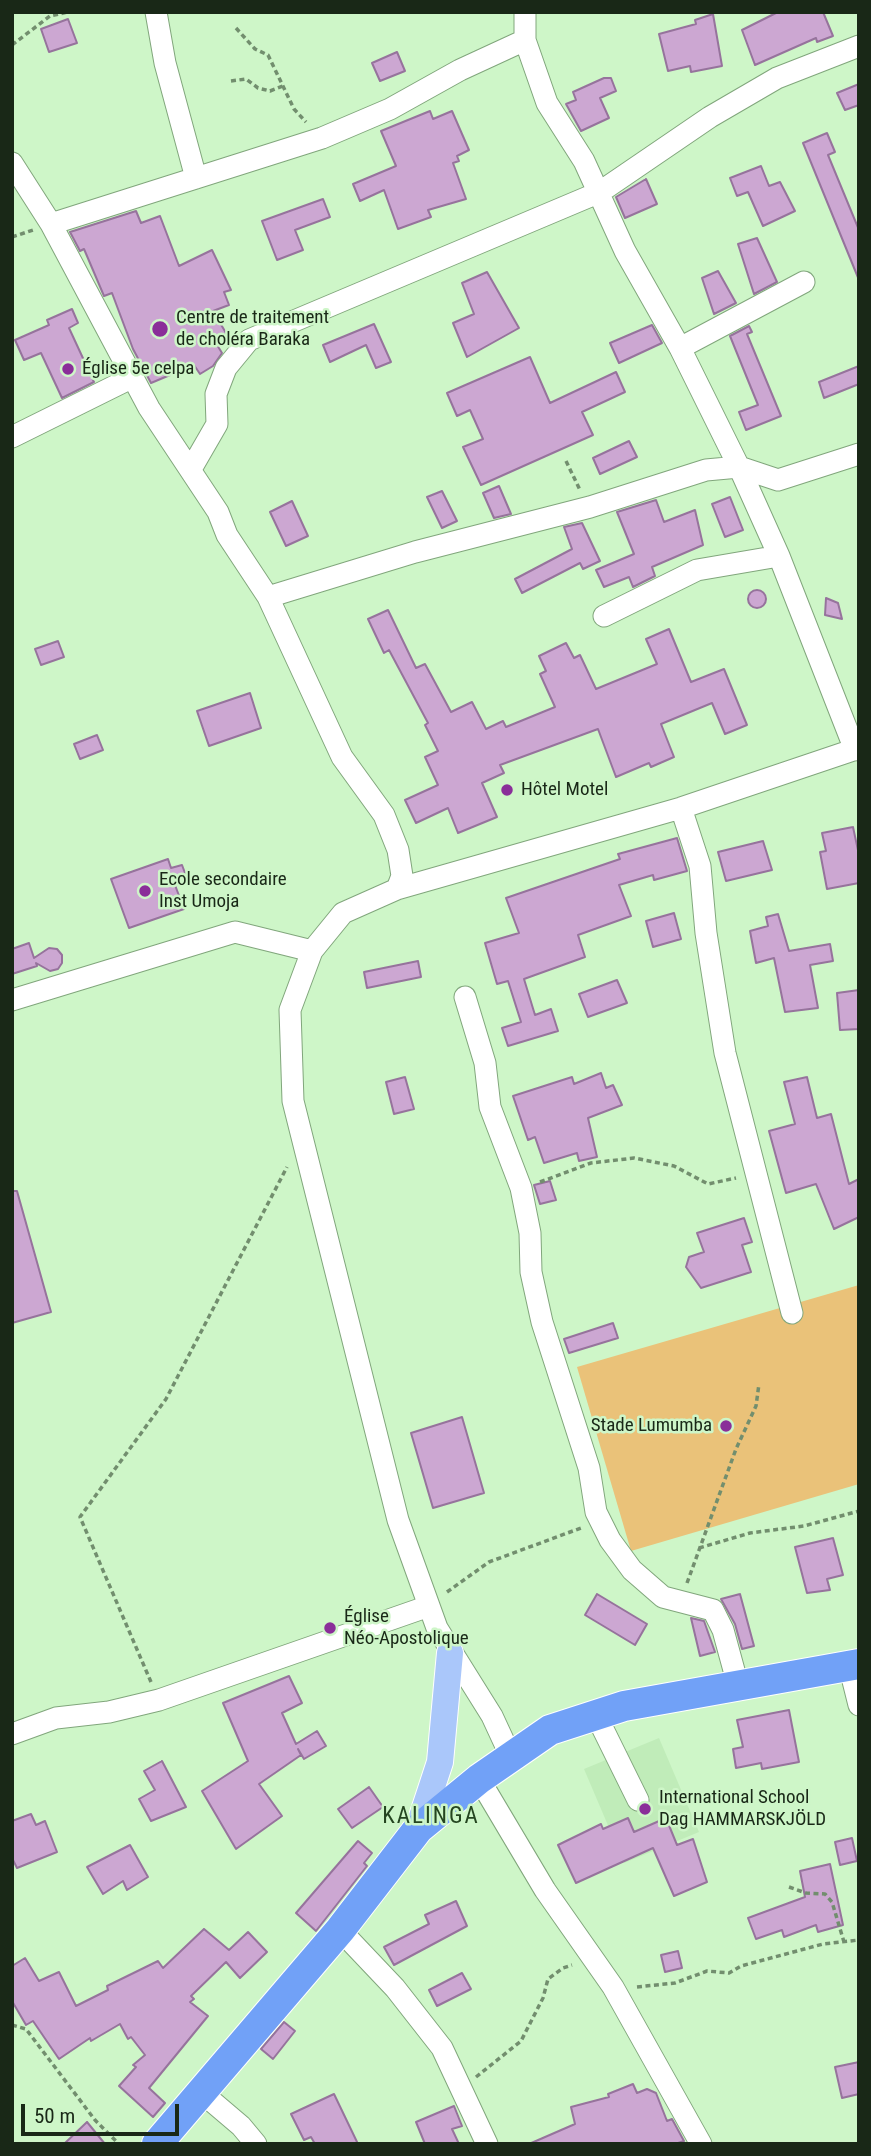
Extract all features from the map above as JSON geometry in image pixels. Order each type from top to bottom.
[{"type":"highway","points":[[158,2144],[340,1930],[418,1829],[479,1779],[551,1730],[624,1706],[854,1664]]},
{"type":"main road","points":[[418,1829],[440,1762],[450,1653]]},
{"type":"street","points":[[156,12],[165,63],[196,178]]},
{"type":"street","points":[[511,1757],[492,1716],[450,1653],[429,1606],[398,1520],[293,1101],[290,1010],[312,951],[343,913],[397,889],[681,808],[857,749],[779,556],[739,467],[680,348],[625,251],[600,192],[547,103],[525,40],[525,12]]},
{"type":"street","points":[[51,224],[322,138],[390,109],[460,70],[525,40]]},
{"type":"street","points":[[191,469],[217,424],[216,394],[226,368],[249,340],[600,192],[710,117],[777,78],[859,47]]},
{"type":"street","points":[[12,163],[51,224],[149,408],[191,469],[218,512],[228,535],[268,597],[342,757],[384,816],[398,850],[402,876],[397,889]]},
{"type":"street","points":[[680,348],[804,282]]},
{"type":"street","points":[[12,437],[134,377]]},
{"type":"street","points":[[268,597],[415,552],[590,507],[706,470],[739,467],[778,480],[859,454]]},
{"type":"street","points":[[604,616],[697,570],[779,556]]},
{"type":"street","points":[[681,808],[700,866],[706,933],[725,1053],[792,1313]]},
{"type":"street","points":[[12,1000],[235,932],[312,951]]},
{"type":"street","points":[[465,997],[482,1053],[490,1107],[521,1188],[530,1233],[531,1272],[542,1322],[589,1468],[601,1521],[610,1540],[632,1570],[663,1597],[713,1610],[723,1630],[738,1685]]},
{"type":"street","points":[[12,1734],[56,1718],[109,1712],[159,1700],[429,1606]]},
{"type":"street","points":[[854,1664],[859,1705]]},
{"type":"street","points":[[596,1715],[638,1800]]},
{"type":"street","points":[[479,1779],[545,1890],[613,1987],[688,2115],[701,2144]]},
{"type":"street","points":[[340,1930],[396,1988],[442,2048],[488,2144]]},
{"type":"street","points":[[201,2092],[242,2126],[256,2144]]},
{"type":"path","points":[[12,46],[50,16],[68,12]]},
{"type":"path","points":[[236,27],[255,49],[268,55],[294,109],[322,138]]},
{"type":"path","points":[[231,81],[246,79],[258,88],[270,91],[283,86]]},
{"type":"path","points":[[566,461],[590,507]]},
{"type":"path","points":[[159,1700],[80,1517],[166,1399],[302,1138]]},
{"type":"path","points":[[521,1188],[609,1159],[634,1158],[674,1166],[708,1184],[758,1173]]},
{"type":"path","points":[[682,1601],[736,1449],[756,1406],[759,1384]]},
{"type":"path","points":[[699,1548],[750,1533],[804,1526],[859,1511]]},
{"type":"path","points":[[429,1606],[489,1562],[601,1521]]},
{"type":"path","points":[[789,1887],[806,1893],[825,1894],[832,1902],[844,1942]]},
{"type":"path","points":[[613,1987],[675,1983],[707,1971],[729,1973],[741,1966],[823,1944],[859,1940]]},
{"type":"path","points":[[463,2087],[521,2041],[543,1998],[548,1979],[563,1968],[594,1959]]},
{"type":"path","points":[[12,2025],[26,2029],[95,2120],[120,2144]]},
{"type":"shaded area","name":"Stade Lumumba","points":[[859,1285],[859,1484],[631,1551],[577,1367]]},
{"type":"shaded area","name":"International School Dag HAMMARSKJÖLD","points":[[659,1738],[699,1832],[624,1863],[584,1769]]},
{"type":"building","points":[[778,12],[823,12],[833,36],[817,42],[816,38],[755,65],[742,30]]},
{"type":"building","points":[[713,14],[722,66],[691,72],[690,66],[668,71],[659,34],[696,24],[695,20]]},
{"type":"building","points":[[68,19],[77,43],[49,52],[41,29]]},
{"type":"building","points":[[397,52],[405,71],[380,81],[372,63]]},
{"type":"building","points":[[604,78],[611,78],[616,91],[600,98],[609,118],[581,131],[566,104],[576,100],[573,92]]},
{"type":"building","points":[[859,84],[859,105],[845,110],[837,93]]},
{"type":"building","points":[[430,111],[433,119],[452,111],[469,150],[457,156],[459,161],[453,163],[466,199],[428,210],[431,217],[398,229],[384,190],[360,201],[353,184],[396,166],[381,131]]},
{"type":"building","points":[[827,133],[835,152],[828,155],[859,230],[859,280],[803,143]]},
{"type":"building","points":[[761,166],[769,186],[780,182],[795,211],[763,226],[748,192],[737,196],[730,178]]},
{"type":"building","points":[[646,179],[657,204],[625,218],[616,197]]},
{"type":"building","points":[[323,199],[330,217],[295,230],[303,250],[277,260],[262,221]]},
{"type":"building","name":"Centre de traitement de choléra Baraka","points":[[136,211],[141,223],[160,216],[179,266],[212,250],[231,290],[224,292],[229,305],[213,311],[226,333],[214,340],[222,353],[213,366],[200,374],[194,365],[151,383],[133,349],[112,293],[104,296],[84,249],[80,251],[70,232]]},
{"type":"building","points":[[757,238],[777,282],[754,294],[738,244]]},
{"type":"building","points":[[718,271],[736,303],[714,314],[702,278]]},
{"type":"building","points":[[487,272],[519,328],[467,357],[453,323],[474,314],[462,283]]},
{"type":"building","points":[[72,309],[78,323],[69,328],[94,382],[62,398],[41,353],[24,360],[15,340],[49,325],[47,320]]},
{"type":"building","points":[[374,324],[391,362],[376,368],[366,345],[330,362],[323,345]]},
{"type":"building","points":[[652,325],[662,343],[619,363],[610,343]]},
{"type":"building","points":[[749,326],[752,332],[747,334],[781,416],[746,430],[739,412],[758,405],[730,336]]},
{"type":"building","points":[[530,357],[550,403],[616,372],[625,392],[582,412],[593,435],[481,485],[463,447],[483,439],[470,410],[457,416],[447,393]]},
{"type":"building","points":[[859,366],[859,384],[824,398],[819,382]]},
{"type":"building","points":[[629,441],[637,457],[600,474],[593,458]]},
{"type":"building","points":[[499,486],[511,514],[494,518],[483,493]]},
{"type":"building","points":[[442,491],[457,521],[442,528],[427,497]]},
{"type":"building","points":[[730,497],[743,530],[725,537],[712,504]]},
{"type":"building","points":[[656,500],[664,522],[695,510],[703,545],[652,567],[655,576],[633,587],[629,577],[604,587],[596,570],[634,554],[617,512]]},
{"type":"building","points":[[292,501],[308,536],[286,546],[270,512]]},
{"type":"building","points":[[582,523],[600,561],[583,569],[580,563],[522,593],[515,579],[572,549],[564,527]]},
{"type":"building","points":[[757,590],[763,593],[766,599],[763,605],[757,608],[751,605],[748,599],[751,593]]},
{"type":"building","points":[[826,598],[838,603],[842,619],[825,615]]},
{"type":"building","points":[[388,610],[416,668],[425,664],[451,712],[472,702],[486,729],[503,721],[506,727],[555,707],[540,674],[546,671],[539,656],[566,643],[574,658],[580,655],[596,689],[657,664],[646,639],[669,629],[691,682],[724,669],[747,725],[725,734],[712,703],[661,724],[674,757],[651,767],[649,763],[616,777],[598,729],[500,765],[504,773],[482,783],[497,817],[458,833],[448,808],[416,823],[405,800],[438,785],[425,757],[438,751],[425,725],[428,723],[389,650],[384,653],[368,619]]},
{"type":"building","points":[[58,641],[64,657],[41,665],[35,649]]},
{"type":"building","points":[[250,693],[261,728],[209,746],[197,711]]},
{"type":"building","points":[[97,735],[103,750],[80,759],[74,744]]},
{"type":"building","points":[[853,827],[859,855],[859,883],[827,889],[820,852],[826,851],[822,833]]},
{"type":"building","points":[[677,838],[687,871],[654,880],[653,875],[619,885],[631,916],[578,935],[585,957],[524,979],[535,1015],[551,1009],[558,1031],[508,1046],[502,1028],[521,1022],[508,981],[497,984],[485,943],[519,933],[506,898],[620,859],[618,854]]},
{"type":"building","points":[[763,841],[772,870],[726,881],[718,852]]},
{"type":"building","name":"Ecole secondaire Inst Umoja","points":[[168,859],[171,868],[182,865],[188,881],[175,885],[184,909],[129,928],[111,879]]},
{"type":"building","points":[[674,913],[681,939],[653,947],[646,921]]},
{"type":"building","points":[[778,914],[789,951],[830,944],[833,961],[810,965],[818,1008],[785,1012],[774,958],[756,963],[750,931],[768,926],[766,917]]},
{"type":"building","points":[[29,943],[34,958],[49,948],[57,949],[62,955],[62,963],[58,969],[50,971],[36,963],[37,966],[12,974],[12,949]]},
{"type":"building","points":[[418,961],[421,977],[367,988],[364,972]]},
{"type":"building","points":[[617,980],[627,1003],[588,1017],[579,994]]},
{"type":"building","points":[[859,990],[859,1029],[840,1030],[837,993]]},
{"type":"building","points":[[601,1073],[606,1088],[613,1085],[622,1105],[588,1118],[597,1157],[579,1161],[577,1153],[544,1163],[535,1137],[528,1140],[513,1096],[572,1077],[574,1084]]},
{"type":"building","points":[[405,1077],[414,1109],[394,1114],[386,1082]]},
{"type":"building","points":[[807,1077],[817,1118],[831,1114],[849,1184],[859,1179],[859,1217],[834,1229],[816,1184],[786,1193],[769,1131],[795,1124],[784,1082]]},
{"type":"building","points":[[550,1181],[556,1200],[540,1204],[534,1185]]},
{"type":"building","points":[[12,1191],[17,1191],[51,1312],[12,1323]]},
{"type":"building","points":[[744,1218],[752,1242],[742,1245],[751,1272],[701,1288],[686,1267],[689,1257],[704,1252],[697,1233]]},
{"type":"building","points":[[613,1323],[618,1338],[569,1353],[564,1339]]},
{"type":"building","points":[[462,1417],[484,1493],[433,1508],[411,1433]]},
{"type":"building","points":[[833,1538],[843,1575],[827,1579],[830,1590],[807,1593],[795,1547]]},
{"type":"building","points":[[597,1594],[647,1624],[635,1645],[585,1615]]},
{"type":"building","points":[[740,1594],[754,1646],[742,1649],[735,1624],[721,1599]]},
{"type":"building","points":[[691,1618],[704,1621],[715,1652],[700,1656]]},
{"type":"building","points":[[289,1676],[302,1703],[282,1713],[296,1744],[317,1731],[326,1746],[304,1759],[298,1749],[301,1755],[259,1784],[282,1816],[236,1849],[202,1791],[248,1761],[223,1703]]},
{"type":"building","points":[[789,1710],[799,1762],[762,1769],[761,1763],[736,1768],[733,1749],[743,1747],[737,1720]]},
{"type":"building","points":[[162,1761],[186,1807],[151,1821],[139,1799],[155,1790],[144,1771]]},
{"type":"building","points":[[369,1787],[383,1807],[352,1828],[338,1809]]},
{"type":"building","points":[[31,1814],[36,1825],[45,1821],[57,1852],[17,1868],[12,1858],[12,1821]]},
{"type":"building","points":[[628,1818],[634,1832],[666,1818],[677,1845],[693,1839],[707,1882],[674,1896],[653,1848],[576,1883],[558,1845],[601,1824],[603,1829]]},
{"type":"building","points":[[852,1838],[857,1861],[840,1865],[835,1842]]},
{"type":"building","points":[[358,1841],[372,1853],[364,1863],[367,1866],[316,1931],[296,1913]]},
{"type":"building","points":[[130,1845],[148,1877],[127,1890],[123,1881],[103,1894],[87,1867]]},
{"type":"building","points":[[830,1864],[843,1925],[818,1932],[816,1925],[784,1937],[782,1930],[756,1939],[748,1918],[805,1897],[800,1871]]},
{"type":"building","points":[[456,1901],[467,1926],[394,1965],[384,1947],[429,1924],[425,1915]]},
{"type":"building","points":[[204,1929],[229,1950],[248,1932],[267,1952],[240,1978],[226,1962],[191,1996],[194,1999],[190,2002],[208,2016],[149,2088],[165,2103],[153,2117],[119,2086],[136,2067],[133,2065],[145,2055],[131,2037],[128,2039],[120,2024],[91,2041],[90,2038],[59,2059],[33,2021],[26,2025],[12,2001],[12,1966],[25,1958],[39,1981],[59,1972],[76,2006],[108,1990],[107,1986],[158,1961],[163,1968]]},
{"type":"building","points":[[678,1951],[682,1968],[665,1972],[661,1955]]},
{"type":"building","points":[[462,1973],[471,1989],[437,2006],[429,1990]]},
{"type":"building","points":[[284,2022],[295,2031],[273,2059],[261,2049]]},
{"type":"building","points":[[859,2062],[859,2094],[842,2098],[835,2067]]},
{"type":"building","points":[[633,2084],[637,2093],[647,2089],[656,2093],[667,2121],[672,2119],[684,2141],[675,2144],[529,2144],[575,2124],[571,2107],[609,2097],[608,2094]]},
{"type":"building","points":[[334,2094],[358,2144],[315,2144],[311,2137],[304,2140],[291,2114]]},
{"type":"building","points":[[454,2106],[462,2126],[452,2129],[459,2144],[425,2144],[416,2122]]},
{"type":"building","points":[[87,2122],[105,2144],[64,2144]]},
{"type":"place","name":"Centre de traitement de choléra Baraka","points":[[160,329]]},
{"type":"place","name":"Église 5e celpa","points":[[68,369]]},
{"type":"place","name":"Hôtel Motel","points":[[507,790]]},
{"type":"place","name":"Ecole secondaire Inst Umoja","points":[[145,891]]},
{"type":"place","name":"Stade Lumumba","points":[[726,1426]]},
{"type":"place","name":"Église Néo-Apostolique","points":[[330,1628]]},
{"type":"place","name":"International School Dag HAMMARSKJÖLD","points":[[645,1809]]},
{"type":"district","name":"KALINGA","points":[[431,1817]]}]
